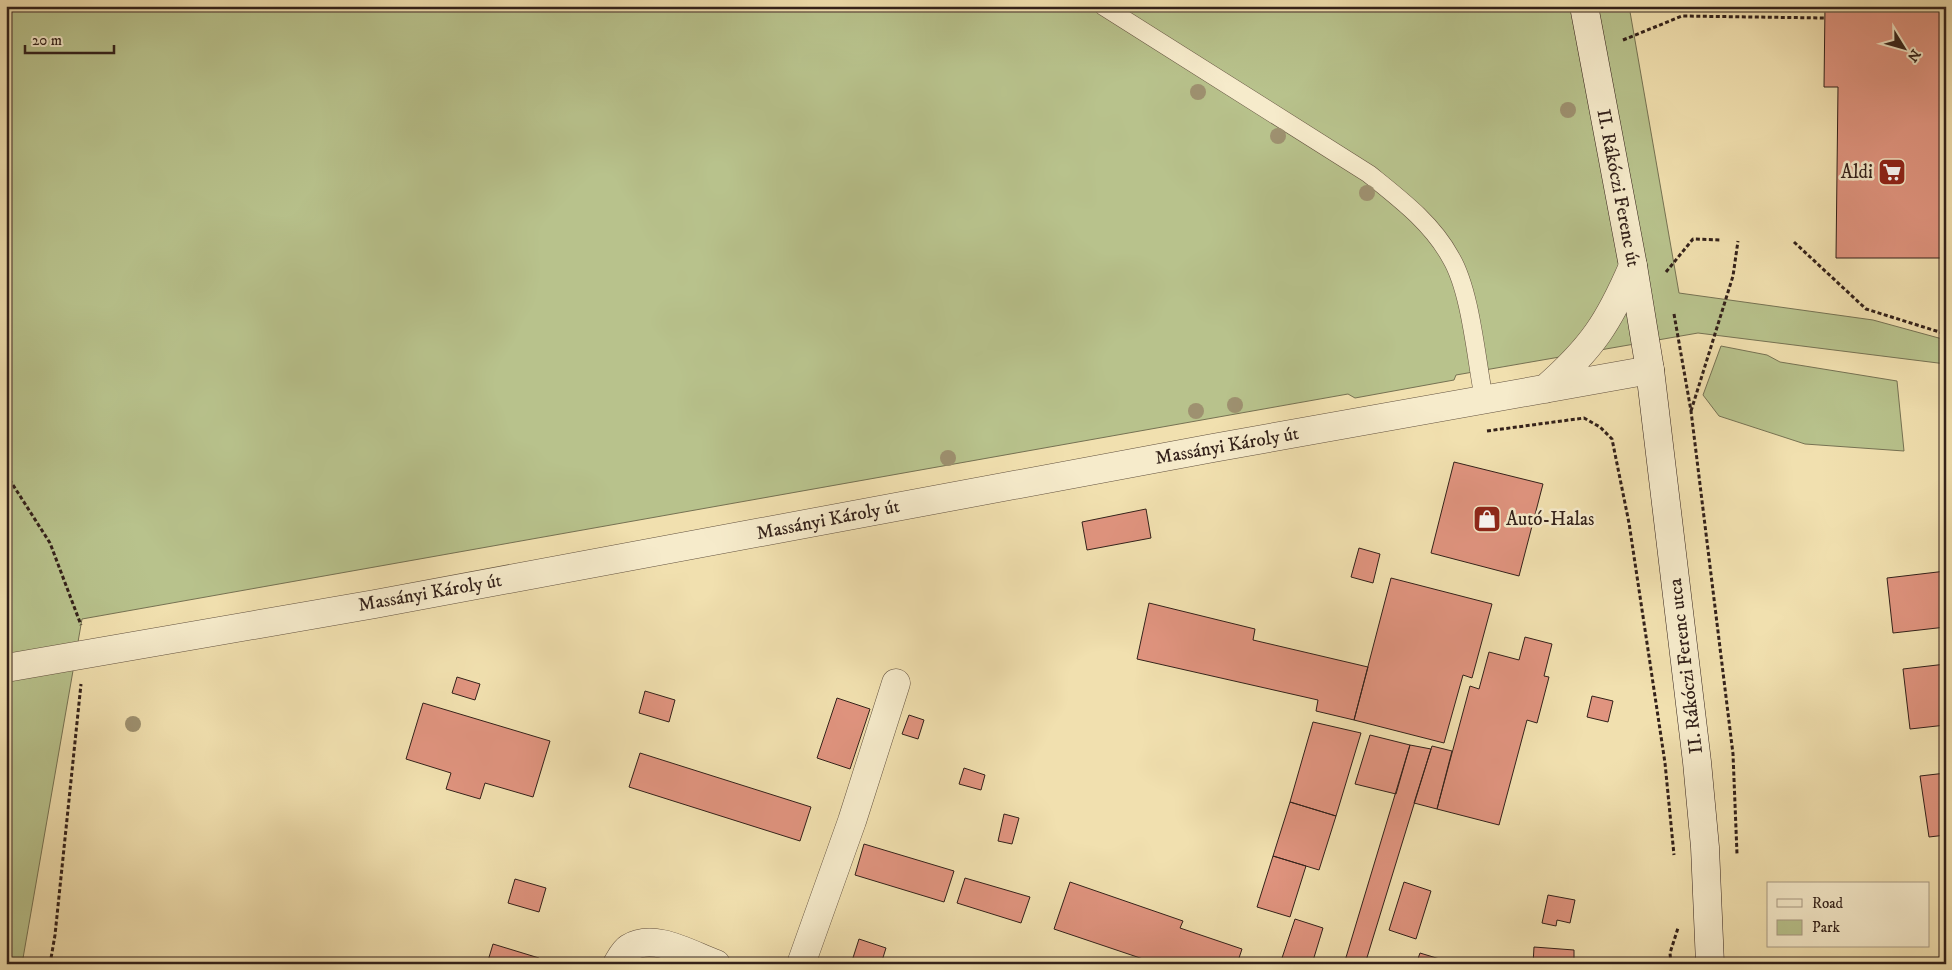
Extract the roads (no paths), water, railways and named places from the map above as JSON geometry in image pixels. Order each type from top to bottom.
[{"type":"street","name":"II. Rákóczi Ferenc út","points":[[1584,6],[1633,266],[1650,370]]},
{"type":"street","points":[[1544,390],[1576,360],[1599,334],[1618,301],[1633,266]]},
{"type":"street","name":"Massányi Károly út","points":[[6,668],[84,656],[1650,370]]},
{"type":"street","name":"II. Rákóczi Ferenc utca","points":[[1650,370],[1697,762],[1705,847],[1710,964]]},
{"type":"street","points":[[802,964],[852,821],[896,683]]},
{"type":"street","points":[[617,964],[627,949],[642,942],[662,944],[706,960]]},
{"type":"lane","points":[[1103,6],[1369,174],[1407,204],[1436,234],[1452,259],[1464,291],[1484,399]]},
{"type":"place","name":"Aldi","points":[[1892,172]]},
{"type":"place","name":"Autó-Halas","points":[[1487,519]]}]
